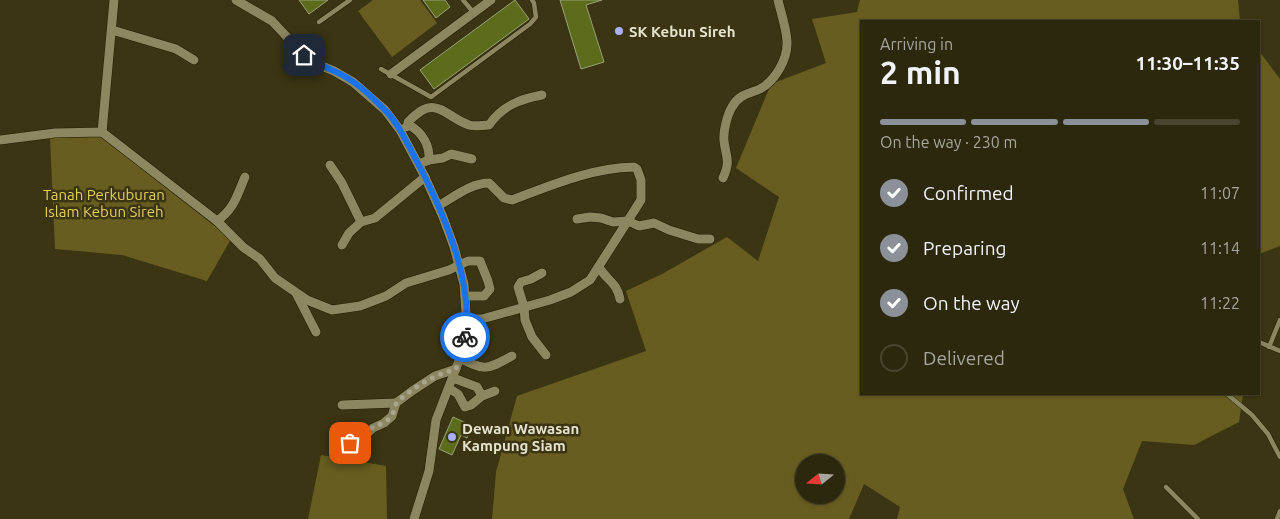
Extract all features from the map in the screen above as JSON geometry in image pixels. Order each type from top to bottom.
[{"type":"street","points":[[102,132],[114,0]]},
{"type":"street","points":[[236,0],[272,21],[304,55],[363,89],[385,110],[400,130],[419,164],[438,206],[459,266],[466,296],[467,328],[450,389],[436,420],[429,471],[414,519]]},
{"type":"street","points":[[391,74],[491,0]]},
{"type":"street","points":[[723,178],[728,159],[724,139],[732,107],[745,93],[759,89],[772,81],[781,67],[787,43],[778,0]]},
{"type":"street","points":[[112,30],[176,49],[194,60]]},
{"type":"street","points":[[400,130],[409,125],[408,122],[420,112],[433,107],[439,108],[472,126],[489,125],[495,116],[508,107],[523,99],[542,95]]},
{"type":"street","points":[[409,125],[417,129],[425,140],[430,152],[429,160]]},
{"type":"street","points":[[0,140],[55,133],[102,132],[218,220],[243,247],[260,259],[275,278],[296,293],[323,307],[332,310],[343,310],[360,306],[416,280],[459,266],[468,261],[480,261],[490,290],[484,296],[466,296]]},
{"type":"street","points":[[419,164],[451,154],[472,159]]},
{"type":"street","points":[[330,165],[342,183],[361,222]]},
{"type":"street","points":[[438,206],[472,186],[482,183],[489,183],[504,198],[512,200],[577,176],[616,168],[634,167],[637,169],[641,180],[641,200],[590,280],[572,292],[482,319],[467,319]]},
{"type":"street","points":[[218,220],[228,213],[245,177]]},
{"type":"street","points":[[342,245],[349,233],[361,222],[374,218],[425,177]]},
{"type":"street","points":[[576,220],[590,217],[601,218],[613,222],[628,221],[639,226],[654,223],[698,239],[710,239]]},
{"type":"street","points":[[598,267],[603,275],[616,286],[620,299]]},
{"type":"street","points":[[542,272],[531,280],[521,282],[518,287],[524,307],[525,320],[532,337],[546,355]]},
{"type":"street","points":[[296,293],[316,332]]},
{"type":"street","points":[[460,358],[482,368],[494,366],[512,356]]},
{"type":"street","points":[[342,404],[396,403],[427,380],[455,373],[477,387],[482,396]]},
{"type":"street","points":[[450,389],[458,394],[465,407],[471,405],[482,396],[495,391]]},
{"type":"street","points":[[339,446],[359,441],[372,428],[384,423],[392,416],[396,403]]},
{"type":"lane","points":[[319,22],[350,0]]},
{"type":"lane","points":[[463,0],[474,13]]},
{"type":"lane","points":[[381,69],[431,98],[530,24],[536,17],[532,0]]},
{"type":"lane","points":[[1269,346],[1280,320]]},
{"type":"lane","points":[[1260,342],[1280,351]]},
{"type":"lane","points":[[1228,395],[1252,415],[1268,434],[1280,457]]},
{"type":"lane","points":[[1166,487],[1198,519]]},
{"type":"lane","points":[[1277,519],[1280,511]]},
{"type":"green space","points":[[373,0],[420,0],[437,23],[392,57],[358,11]]},
{"type":"green space","points":[[860,0],[1238,0],[1240,20],[860,20],[860,395],[1243,395],[1239,422],[1194,445],[1142,441],[1123,489],[1134,519],[897,519],[900,507],[864,484],[849,519],[492,519],[496,472],[517,396],[646,351],[626,291],[662,274],[727,237],[758,261],[779,197],[736,168],[771,84],[826,63],[812,19],[857,12]]},
{"type":"green space","points":[[1260,52],[1280,79],[1280,246],[1260,254]]},
{"type":"green space","name":"Tanah Perkuburan Islam Kebun Sireh","points":[[102,137],[231,239],[207,281],[122,255],[55,249],[50,138]]},
{"type":"green space","points":[[321,455],[386,466],[387,519],[308,519]]},
{"type":"building","points":[[299,0],[328,0],[309,14]]},
{"type":"building","points":[[423,0],[445,0],[450,7],[436,18]]},
{"type":"building","points":[[515,0],[529,19],[434,89],[420,70]]},
{"type":"building","points":[[560,0],[602,0],[586,5],[604,62],[581,69]]},
{"type":"building","name":"Dewan Wawasan Kampung Siam","points":[[453,417],[473,426],[467,438],[461,435],[452,455],[439,449]]},
{"type":"way so far","points":[[350,443],[359,441],[372,428],[384,423],[392,416],[396,403],[427,380],[456,369],[465,337]]},
{"type":"place","name":"SK Kebun Sireh","points":[[619,31]]},
{"type":"place","name":"Dewan Wawasan Kampung Siam","points":[[452,437]]},
{"type":"route","points":[[304,55],[363,89],[385,110],[400,130],[425,177],[454,247],[466,296],[467,328],[465,337]]}]
